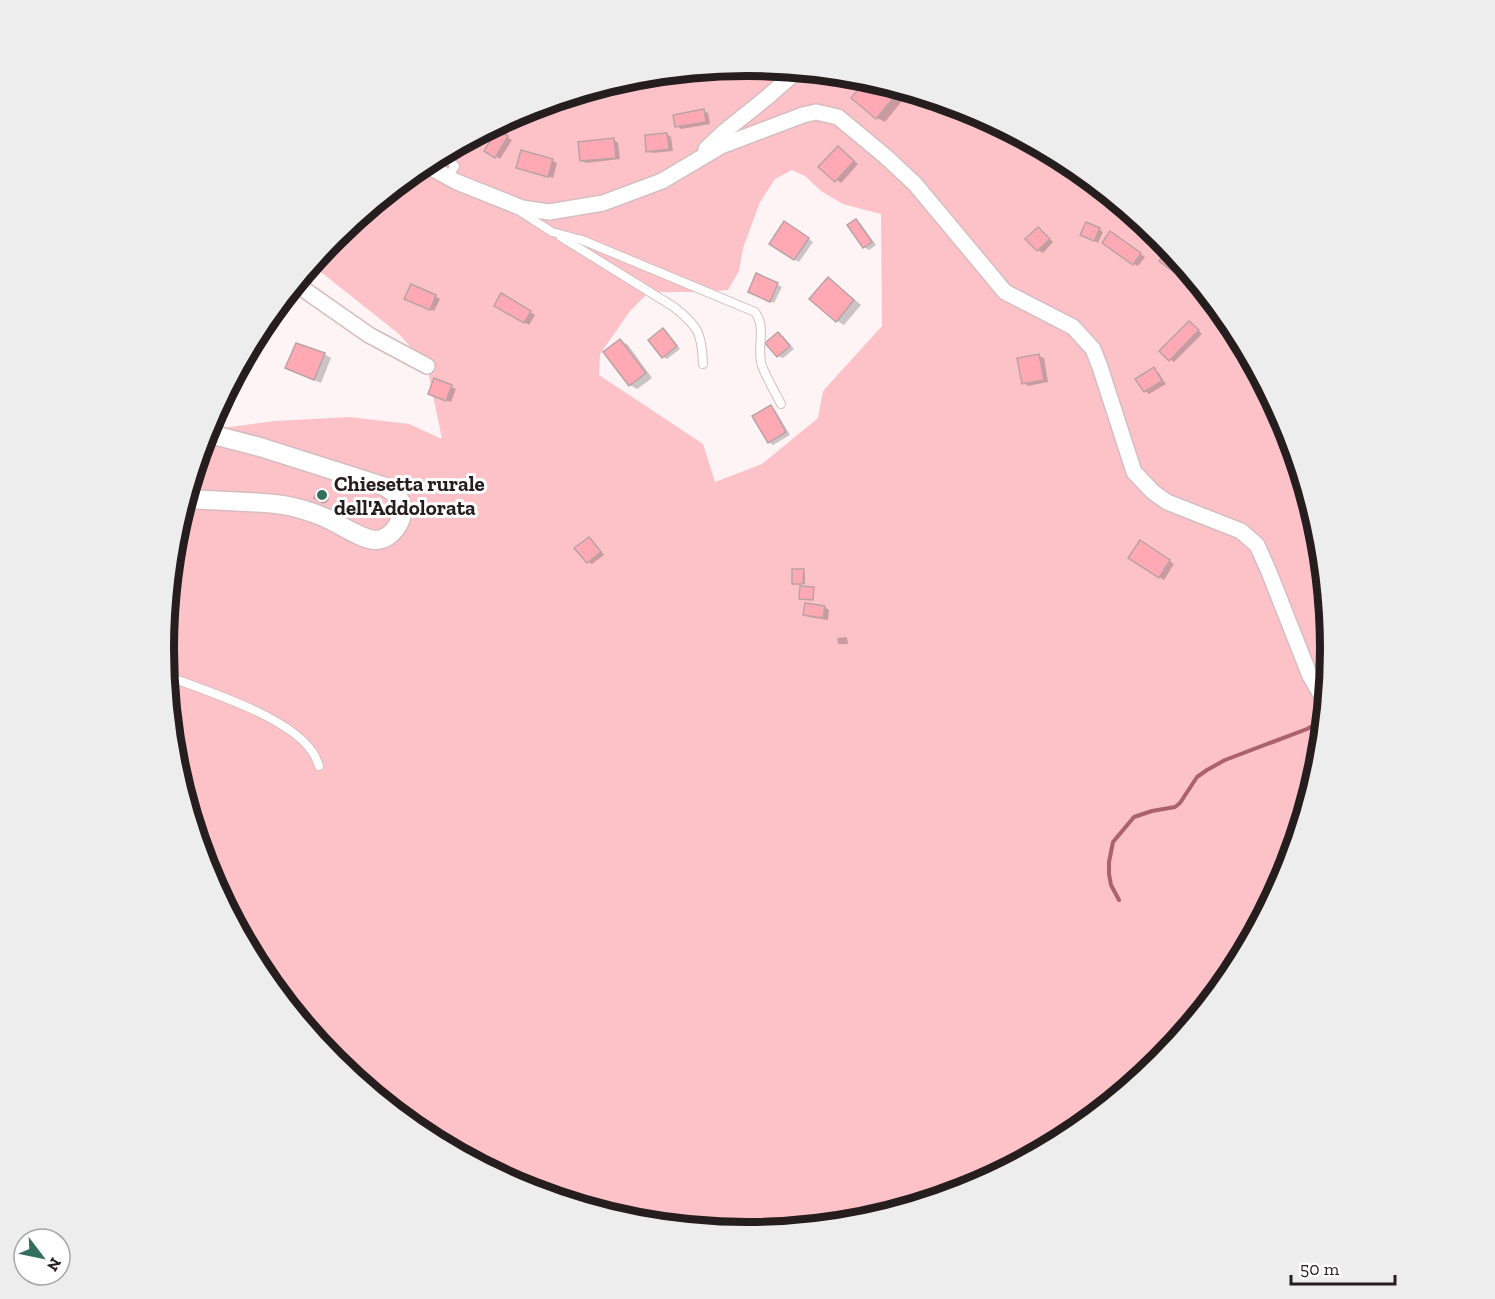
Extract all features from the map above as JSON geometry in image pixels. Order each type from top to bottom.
[{"type":"street","points":[[691,164],[725,131],[789,78]]},
{"type":"street","points":[[434,170],[457,182],[522,208],[549,212],[603,203],[662,181],[721,146],[803,115],[816,112],[838,117],[915,184],[1005,292],[1073,327],[1093,349],[1134,472],[1153,492],[1167,502],[1241,531],[1257,545],[1310,676],[1319,691]]},
{"type":"street","points":[[303,289],[369,335],[428,366]]},
{"type":"street","points":[[194,500],[285,505],[314,513],[374,540],[387,536],[398,525],[401,518],[400,499],[386,487],[260,447],[216,436]]},
{"type":"lane","points":[[448,177],[455,166],[449,160]]},
{"type":"lane","points":[[499,199],[674,307],[697,330],[702,343],[703,364]]},
{"type":"lane","points":[[552,232],[582,240],[755,312],[761,325],[762,365],[781,404]]},
{"type":"lane","points":[[176,679],[243,705],[287,728],[312,752],[319,766]]},
{"type":"shaded area","points":[[748,76],[822,81],[896,96],[932,107],[967,120],[1034,153],[1096,195],[1153,244],[1202,301],[1224,331],[1244,363],[1277,430],[1301,501],[1309,538],[1316,575],[1320,650],[1316,724],[1309,761],[1301,798],[1277,869],[1244,936],[1224,968],[1202,998],[1153,1055],[1096,1104],[1066,1126],[1034,1146],[967,1179],[896,1203],[859,1211],[822,1218],[748,1222],[673,1218],[636,1211],[599,1203],[528,1179],[461,1146],[429,1126],[399,1104],[342,1055],[293,998],[271,968],[251,936],[218,869],[194,798],[179,724],[174,650],[176,612],[179,575],[194,501],[219,428],[275,421],[349,417],[409,424],[442,439],[427,366],[399,334],[319,270],[342,244],[399,195],[429,173],[494,136],[563,107],[599,96],[673,81]],"holes":[[[792,170],[805,176],[821,191],[843,204],[881,214],[882,326],[823,391],[818,418],[762,464],[715,482],[703,444],[599,375],[600,354],[630,311],[649,292],[728,290],[739,271],[743,248],[760,202],[775,179]]]},
{"type":"building","points":[[859,88],[895,96],[876,119],[851,98]]},
{"type":"building","points":[[704,109],[706,122],[675,127],[673,115]]},
{"type":"building","points":[[502,132],[508,136],[495,158],[484,151],[492,137]]},
{"type":"building","points":[[667,133],[669,149],[646,152],[645,135]]},
{"type":"building","points":[[614,138],[616,158],[580,161],[578,142]]},
{"type":"building","points":[[838,146],[854,161],[835,182],[818,167]]},
{"type":"building","points":[[521,150],[553,159],[548,177],[516,168]]},
{"type":"building","points":[[856,219],[872,242],[863,248],[847,225]]},
{"type":"building","points":[[784,221],[809,238],[794,260],[769,244]]},
{"type":"building","points":[[1086,222],[1100,228],[1094,241],[1080,235]]},
{"type":"building","points":[[1038,227],[1050,239],[1037,251],[1025,239]]},
{"type":"building","points":[[1110,231],[1141,253],[1133,265],[1102,243]]},
{"type":"building","points":[[1163,255],[1177,271],[1175,273],[1159,261]]},
{"type":"building","points":[[756,273],[778,283],[770,302],[748,292]]},
{"type":"building","points":[[828,277],[854,300],[836,322],[809,299]]},
{"type":"building","points":[[411,284],[436,295],[430,310],[404,299]]},
{"type":"building","points":[[501,293],[531,311],[524,323],[494,306]]},
{"type":"building","points":[[1189,321],[1199,330],[1169,361],[1159,351]]},
{"type":"building","points":[[663,328],[677,346],[662,358],[648,340]]},
{"type":"building","points":[[778,332],[790,346],[777,357],[765,343]]},
{"type":"building","points":[[620,339],[646,373],[629,386],[603,352]]},
{"type":"building","points":[[296,343],[325,353],[314,380],[285,368]]},
{"type":"building","points":[[1039,354],[1044,380],[1022,384],[1017,358]]},
{"type":"building","points":[[1154,367],[1162,381],[1144,392],[1135,379]]},
{"type":"building","points":[[434,378],[452,385],[446,401],[428,394]]},
{"type":"building","points":[[771,405],[786,432],[768,443],[752,416]]},
{"type":"building","name":"Chiesetta rurale dell'Addolorata","points":[[319,489],[328,495],[326,502],[323,503],[314,498]]},
{"type":"building","points":[[589,537],[601,552],[587,563],[574,548]]},
{"type":"building","points":[[1140,540],[1170,560],[1159,578],[1128,558]]},
{"type":"building","points":[[792,569],[804,569],[803,584],[792,584]]},
{"type":"building","points":[[800,586],[814,587],[813,600],[799,599]]},
{"type":"building","points":[[805,603],[825,606],[823,618],[803,615]]},
{"type":"waterway","points":[[1119,900],[1111,885],[1109,862],[1113,842],[1134,817],[1175,807],[1197,777],[1207,770],[1225,760],[1316,724]]},
{"type":"place","name":"Chiesetta rurale dell'Addolorata","points":[[322,495]]}]
